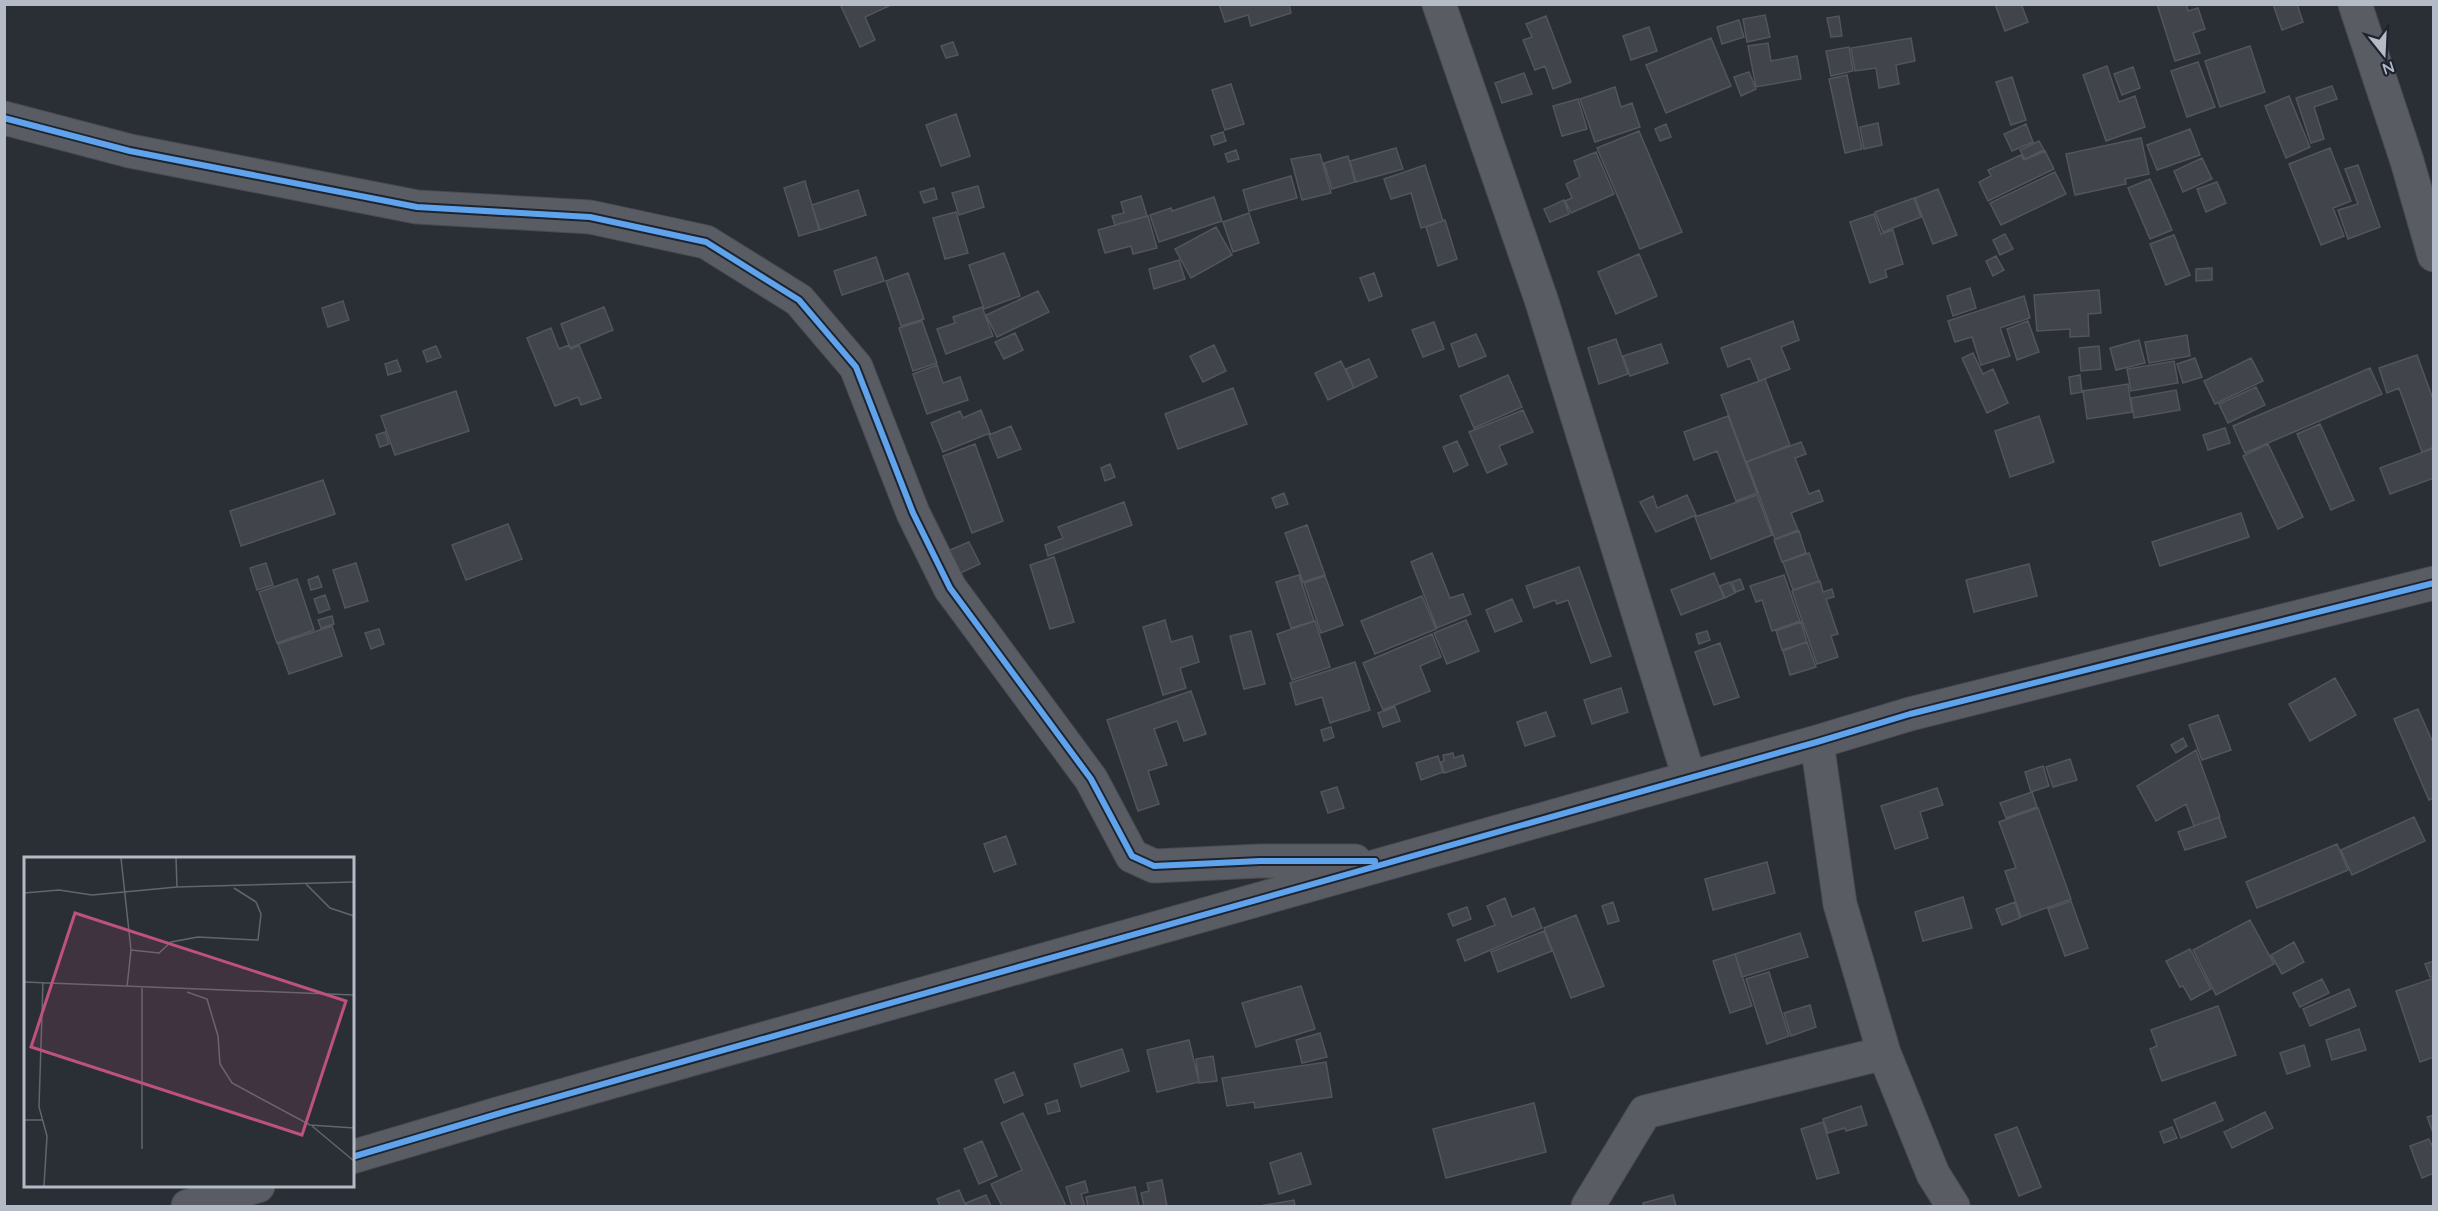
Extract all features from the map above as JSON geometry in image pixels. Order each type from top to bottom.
[{"type":"street","points":[[1439,4],[1542,302],[1689,777]]},
{"type":"street","points":[[2355,4],[2407,160],[2433,255]]},
{"type":"street","points":[[4,118],[130,151],[417,207],[590,218],[706,242],[799,300],[856,367],[913,513],[950,588],[1091,779],[1132,856],[1154,866],[1260,861],[1394,862]]},
{"type":"street","points":[[354,1156],[515,1108],[1394,862],[1910,714],[2433,583]]},
{"type":"street","points":[[1817,742],[1840,904],[1884,1053],[1933,1174],[1953,1206]]},
{"type":"street","points":[[1588,1206],[1645,1112],[1884,1053]]},
{"type":"street","points":[[188,1206],[251,1187]]},
{"type":"building","points":[[840,4],[893,4],[865,17],[875,40],[860,47]]},
{"type":"building","points":[[1219,4],[1289,4],[1291,13],[1251,26],[1248,15],[1225,22]]},
{"type":"building","points":[[1995,4],[2021,4],[2028,22],[2005,31]]},
{"type":"building","points":[[2157,4],[2186,4],[2188,11],[2198,8],[2205,29],[2193,33],[2200,53],[2175,61]]},
{"type":"building","points":[[2273,4],[2297,4],[2303,22],[2282,30]]},
{"type":"building","points":[[1765,15],[1770,37],[1747,42],[1743,19]]},
{"type":"building","points":[[1546,16],[1571,82],[1553,89],[1545,66],[1535,70],[1523,40],[1532,37],[1526,24]]},
{"type":"building","points":[[1839,16],[1842,36],[1831,37],[1827,18]]},
{"type":"building","points":[[1739,20],[1744,37],[1722,44],[1717,27]]},
{"type":"building","points":[[1649,27],[1657,51],[1631,60],[1623,36]]},
{"type":"building","points":[[1711,38],[1731,86],[1666,113],[1646,65]]},
{"type":"building","points":[[1911,38],[1915,61],[1896,65],[1899,84],[1879,88],[1876,68],[1855,71],[1851,48]]},
{"type":"building","points":[[953,42],[958,55],[946,58],[941,46]]},
{"type":"building","points":[[1768,43],[1771,61],[1797,56],[1801,79],[1756,87],[1748,46]]},
{"type":"building","points":[[2250,46],[2265,92],[2220,107],[2205,61]]},
{"type":"building","points":[[1849,47],[1853,71],[1831,76],[1826,51]]},
{"type":"building","points":[[2198,62],[2215,107],[2187,117],[2171,71]]},
{"type":"building","points":[[2107,66],[2119,102],[2135,96],[2145,127],[2106,141],[2083,75]]},
{"type":"building","points":[[2133,67],[2140,88],[2122,95],[2114,74]]},
{"type":"building","points":[[1749,72],[1756,89],[1741,96],[1734,77]]},
{"type":"building","points":[[1524,73],[1532,94],[1502,103],[1495,83]]},
{"type":"building","points":[[1847,75],[1862,149],[1845,153],[1829,79]]},
{"type":"building","points":[[2012,77],[2026,120],[2011,125],[1996,82]]},
{"type":"building","points":[[1231,84],[1244,124],[1225,130],[1212,90]]},
{"type":"building","points":[[2332,86],[2337,99],[2314,107],[2324,139],[2311,143],[2296,98]]},
{"type":"building","points":[[1615,87],[1621,107],[1632,103],[1640,127],[1595,142],[1580,99]]},
{"type":"building","points":[[2289,96],[2310,147],[2286,158],[2265,106]]},
{"type":"building","points":[[1578,99],[1587,129],[1562,136],[1553,106]]},
{"type":"building","points":[[956,114],[970,156],[941,166],[926,125]]},
{"type":"building","points":[[1878,123],[1882,145],[1864,149],[1860,127]]},
{"type":"building","points":[[1666,124],[1671,137],[1660,141],[1655,129]]},
{"type":"building","points":[[2026,124],[2033,142],[2012,151],[2004,134]]},
{"type":"building","points":[[2190,129],[2200,155],[2157,170],[2147,145]]},
{"type":"building","points":[[1639,131],[1682,232],[1640,249],[1597,148]]},
{"type":"building","points":[[1223,132],[1226,141],[1214,145],[1211,136]]},
{"type":"building","points":[[2141,138],[2149,174],[2125,179],[2126,184],[2075,195],[2066,154]]},
{"type":"building","points":[[2039,141],[2044,150],[2025,159],[2020,150]]},
{"type":"building","points":[[1396,148],[1403,169],[1356,182],[1350,161]]},
{"type":"building","points":[[2330,148],[2351,201],[2333,208],[2344,236],[2321,245],[2289,164]]},
{"type":"building","points":[[1236,150],[1239,159],[1228,162],[1225,154]]},
{"type":"building","points":[[2045,151],[2054,169],[1988,201],[1979,182],[1991,176],[1988,170],[2021,155],[2024,160]]},
{"type":"building","points":[[1596,152],[1614,194],[1571,213],[1565,201],[1572,198],[1566,184],[1580,177],[1574,161]]},
{"type":"building","points":[[1320,154],[1331,193],[1302,200],[1291,159]]},
{"type":"building","points":[[1348,156],[1355,182],[1332,189],[1324,163]]},
{"type":"building","points":[[2202,158],[2212,179],[2183,192],[2174,171]]},
{"type":"building","points":[[1425,165],[1443,221],[1421,228],[1411,193],[1391,199],[1384,179]]},
{"type":"building","points":[[2358,165],[2380,227],[2348,239],[2338,210],[2358,204],[2345,169]]},
{"type":"building","points":[[2055,172],[2066,194],[2001,225],[1990,203]]},
{"type":"building","points":[[1291,176],[1297,198],[1249,211],[1243,190]]},
{"type":"building","points":[[2150,179],[2172,230],[2150,239],[2128,188]]},
{"type":"building","points":[[805,181],[819,230],[799,236],[784,188]]},
{"type":"building","points":[[2217,182],[2226,203],[2206,212],[2197,189]]},
{"type":"building","points":[[978,186],[984,207],[959,215],[952,193]]},
{"type":"building","points":[[934,188],[937,199],[924,203],[920,192]]},
{"type":"building","points":[[1938,189],[1957,235],[1933,244],[1915,198]]},
{"type":"building","points":[[858,190],[866,215],[820,230],[812,205]]},
{"type":"building","points":[[1141,196],[1147,216],[1115,225],[1112,216],[1124,213],[1121,202]]},
{"type":"building","points":[[1214,197],[1222,221],[1159,242],[1150,215],[1171,208],[1172,211]]},
{"type":"building","points":[[1914,198],[1921,217],[1883,232],[1875,212]]},
{"type":"building","points":[[1564,200],[1569,214],[1550,222],[1544,209]]},
{"type":"building","points":[[956,212],[968,253],[945,259],[933,218]]},
{"type":"building","points":[[1249,213],[1259,243],[1233,252],[1223,222]]},
{"type":"building","points":[[1874,214],[1881,234],[1893,230],[1903,264],[1885,270],[1887,277],[1870,283],[1850,222]]},
{"type":"building","points":[[1148,216],[1157,248],[1133,254],[1131,246],[1105,253],[1098,230]]},
{"type":"building","points":[[1445,220],[1457,259],[1438,266],[1426,227]]},
{"type":"building","points":[[1216,227],[1232,255],[1191,278],[1175,249]]},
{"type":"building","points":[[2005,234],[2013,249],[2000,255],[1993,240]]},
{"type":"building","points":[[2174,235],[2190,275],[2166,285],[2150,244]]},
{"type":"building","points":[[1004,253],[1020,296],[984,309],[969,265]]},
{"type":"building","points":[[1639,254],[1657,296],[1616,314],[1598,272]]},
{"type":"building","points":[[1996,256],[2004,270],[1993,276],[1986,261]]},
{"type":"building","points":[[876,257],[884,281],[842,295],[834,271]]},
{"type":"building","points":[[1179,260],[1185,279],[1154,289],[1149,269]]},
{"type":"building","points":[[2212,268],[2212,280],[2196,281],[2196,269]]},
{"type":"building","points":[[908,273],[924,319],[901,326],[886,281]]},
{"type":"building","points":[[1374,273],[1382,296],[1369,301],[1360,278]]},
{"type":"building","points":[[1970,288],[1976,308],[1953,316],[1947,296]]},
{"type":"building","points":[[2099,290],[2101,313],[2088,314],[2089,336],[2070,337],[2070,329],[2037,331],[2034,295]]},
{"type":"building","points":[[1038,291],[1049,312],[997,337],[986,315]]},
{"type":"building","points":[[2024,296],[2030,318],[2000,328],[2010,356],[1981,365],[1972,337],[1955,342],[1948,321]]},
{"type":"building","points":[[343,301],[349,320],[328,327],[322,308]]},
{"type":"building","points":[[604,307],[613,330],[570,348],[561,324]]},
{"type":"building","points":[[982,307],[993,336],[946,354],[937,329],[955,323],[953,317]]},
{"type":"building","points":[[922,321],[937,363],[913,371],[899,328]]},
{"type":"building","points":[[1793,321],[1799,340],[1781,347],[1790,369],[1759,381],[1750,358],[1728,367],[1721,348]]},
{"type":"building","points":[[2028,321],[2039,352],[2017,360],[2007,329]]},
{"type":"building","points":[[1434,322],[1444,349],[1423,357],[1412,330]]},
{"type":"building","points":[[551,328],[559,349],[569,345],[571,349],[579,345],[601,398],[581,405],[578,397],[555,406],[527,338]]},
{"type":"building","points":[[1015,333],[1023,350],[1004,359],[995,342]]},
{"type":"building","points":[[1476,334],[1486,356],[1459,367],[1451,344]]},
{"type":"building","points":[[2187,335],[2190,356],[2149,363],[2145,342]]},
{"type":"building","points":[[1616,339],[1628,374],[1599,384],[1588,348]]},
{"type":"building","points":[[2139,340],[2145,363],[2116,370],[2110,348]]},
{"type":"building","points":[[1661,344],[1668,363],[1630,376],[1623,356]]},
{"type":"building","points":[[1214,345],[1226,371],[1203,382],[1190,356]]},
{"type":"building","points":[[436,346],[441,357],[427,362],[423,351]]},
{"type":"building","points":[[2099,346],[2101,369],[2081,371],[2079,348]]},
{"type":"building","points":[[1973,353],[1983,374],[1993,369],[2008,403],[1987,413],[1962,358]]},
{"type":"building","points":[[2417,355],[2434,402],[2434,447],[2422,452],[2399,388],[2387,393],[2379,368]]},
{"type":"building","points":[[2195,358],[2202,377],[2183,383],[2177,364]]},
{"type":"building","points":[[2251,358],[2263,381],[2215,404],[2204,381]]},
{"type":"building","points":[[1369,359],[1377,377],[1354,388],[1346,369]]},
{"type":"building","points":[[397,360],[401,371],[388,375],[385,364]]},
{"type":"building","points":[[1341,361],[1354,388],[1328,400],[1315,373]]},
{"type":"building","points":[[2174,361],[2178,383],[2131,391],[2127,369]]},
{"type":"building","points":[[937,365],[943,383],[960,377],[968,400],[927,414],[913,374]]},
{"type":"building","points":[[2370,368],[2382,394],[2245,453],[2233,426]]},
{"type":"building","points":[[1508,375],[1522,407],[1474,428],[1460,396]]},
{"type":"building","points":[[2080,375],[2082,392],[2071,394],[2069,377]]},
{"type":"building","points":[[1765,379],[1790,445],[1746,462],[1721,395]]},
{"type":"building","points":[[2128,384],[2132,412],[2087,419],[2083,391]]},
{"type":"building","points":[[2256,387],[2265,405],[2228,423],[2219,404]]},
{"type":"building","points":[[1233,388],[1247,424],[1178,449],[1165,414]]},
{"type":"building","points":[[2176,390],[2180,410],[2134,418],[2131,398]]},
{"type":"building","points":[[456,391],[469,431],[395,455],[381,416]]},
{"type":"building","points":[[981,410],[990,433],[943,452],[931,423],[960,411],[963,418]]},
{"type":"building","points":[[1523,410],[1533,432],[1499,446],[1507,464],[1487,473],[1469,432]]},
{"type":"building","points":[[1728,416],[1757,493],[1736,501],[1717,451],[1694,460],[1684,432]]},
{"type":"building","points":[[2039,416],[2054,462],[2010,477],[1995,431]]},
{"type":"building","points":[[2320,424],[2354,500],[2331,510],[2297,434]]},
{"type":"building","points":[[1011,426],[1021,449],[998,458],[989,435]]},
{"type":"building","points":[[2225,428],[2230,443],[2208,450],[2203,435]]},
{"type":"building","points":[[385,432],[389,444],[380,447],[376,435]]},
{"type":"building","points":[[1457,441],[1468,465],[1454,472],[1443,447]]},
{"type":"building","points":[[1801,442],[1806,454],[1795,458],[1809,494],[1819,490],[1823,501],[1791,513],[1798,530],[1775,539],[1747,462]]},
{"type":"building","points":[[975,444],[1003,521],[972,533],[943,456]]},
{"type":"building","points":[[2268,444],[2303,517],[2278,529],[2243,456]]},
{"type":"building","points":[[2434,448],[2434,478],[2390,494],[2380,468]]},
{"type":"building","points":[[1110,464],[1115,477],[1105,481],[1101,468]]},
{"type":"building","points":[[323,480],[335,514],[241,546],[230,511]]},
{"type":"building","points":[[1284,493],[1288,504],[1276,508],[1272,498]]},
{"type":"building","points":[[1687,495],[1696,515],[1656,532],[1640,502],[1653,496],[1657,508]]},
{"type":"building","points":[[1757,495],[1772,535],[1711,559],[1695,517]]},
{"type":"building","points":[[1124,502],[1132,525],[1048,556],[1045,545],[1063,538],[1058,527]]},
{"type":"building","points":[[2241,513],[2249,537],[2160,566],[2152,542]]},
{"type":"building","points":[[508,524],[522,559],[466,580],[452,545]]},
{"type":"building","points":[[1307,525],[1325,575],[1303,582],[1285,533]]},
{"type":"building","points":[[1799,531],[1806,553],[1782,562],[1774,540]]},
{"type":"building","points":[[969,542],[980,564],[954,576],[943,553]]},
{"type":"building","points":[[1432,553],[1450,598],[1463,594],[1471,614],[1437,628],[1411,562]]},
{"type":"building","points":[[1809,553],[1819,581],[1793,590],[1783,562]]},
{"type":"building","points":[[1054,557],[1074,622],[1050,629],[1030,565]]},
{"type":"building","points":[[266,563],[273,585],[257,590],[250,568]]},
{"type":"building","points":[[356,563],[368,601],[345,608],[333,570]]},
{"type":"building","points":[[2029,564],[2037,596],[1974,612],[1966,580]]},
{"type":"building","points":[[1579,567],[1611,656],[1591,663],[1568,600],[1557,604],[1555,600],[1534,608],[1526,586]]},
{"type":"building","points":[[1714,573],[1724,598],[1681,615],[1671,590]]},
{"type":"building","points":[[1299,575],[1314,621],[1291,628],[1276,582]]},
{"type":"building","points":[[1784,575],[1800,621],[1772,631],[1762,600],[1756,602],[1750,586]]},
{"type":"building","points":[[318,576],[322,587],[311,590],[308,580]]},
{"type":"building","points":[[1325,576],[1343,625],[1321,633],[1304,583]]},
{"type":"building","points":[[297,579],[314,630],[277,643],[259,592]]},
{"type":"building","points":[[1740,579],[1744,589],[1736,592],[1732,582]]},
{"type":"building","points":[[1820,581],[1823,592],[1832,589],[1834,597],[1826,599],[1838,634],[1831,636],[1838,657],[1817,664],[1792,591]]},
{"type":"building","points":[[1730,582],[1735,593],[1725,598],[1720,586]]},
{"type":"building","points":[[325,595],[330,609],[319,613],[314,599]]},
{"type":"building","points":[[1422,596],[1436,629],[1375,654],[1361,621]]},
{"type":"building","points":[[1512,599],[1522,621],[1495,632],[1486,610]]},
{"type":"building","points":[[332,616],[334,624],[321,628],[318,620]]},
{"type":"building","points":[[1165,620],[1171,642],[1192,636],[1199,662],[1180,668],[1186,688],[1163,695],[1143,627]]},
{"type":"building","points":[[1466,620],[1479,651],[1447,664],[1434,633]]},
{"type":"building","points":[[1315,621],[1330,667],[1292,680],[1277,634]]},
{"type":"building","points":[[1801,622],[1807,642],[1782,650],[1776,631]]},
{"type":"building","points":[[332,626],[342,656],[289,674],[278,644]]},
{"type":"building","points":[[379,629],[384,644],[371,649],[365,633]]},
{"type":"building","points":[[1251,631],[1265,684],[1244,689],[1230,636]]},
{"type":"building","points":[[1707,631],[1710,640],[1699,644],[1696,634]]},
{"type":"building","points":[[1432,634],[1441,657],[1420,666],[1430,691],[1383,710],[1363,663]]},
{"type":"building","points":[[1807,642],[1816,667],[1790,675],[1783,651]]},
{"type":"building","points":[[1720,643],[1739,697],[1714,705],[1695,652]]},
{"type":"building","points":[[1355,662],[1370,710],[1330,723],[1322,697],[1296,705],[1290,683]]},
{"type":"building","points":[[2335,678],[2356,715],[2310,741],[2289,704]]},
{"type":"building","points":[[1621,688],[1628,712],[1592,724],[1584,700]]},
{"type":"building","points":[[1191,691],[1206,734],[1184,741],[1177,721],[1154,729],[1167,765],[1148,771],[1159,804],[1138,811],[1107,720]]},
{"type":"building","points":[[1395,707],[1400,721],[1383,727],[1378,713]]},
{"type":"building","points":[[2418,709],[2434,745],[2434,798],[2429,800],[2394,719]]},
{"type":"building","points":[[1546,712],[1555,736],[1525,746],[1517,722]]},
{"type":"building","points":[[2218,715],[2231,750],[2202,760],[2189,725]]},
{"type":"building","points":[[1331,727],[1334,737],[1324,741],[1321,730]]},
{"type":"building","points":[[2183,738],[2187,746],[2176,753],[2171,745]]},
{"type":"building","points":[[2196,750],[2220,817],[2194,826],[2186,804],[2156,821],[2137,786]]},
{"type":"building","points":[[1453,753],[1454,758],[1463,755],[1466,766],[1444,773],[1441,762],[1444,761],[1443,755]]},
{"type":"building","points":[[1438,756],[1443,772],[1421,780],[1416,763]]},
{"type":"building","points":[[2070,759],[2077,780],[2053,787],[2046,767]]},
{"type":"building","points":[[2043,766],[2049,786],[2031,792],[2025,772]]},
{"type":"building","points":[[1337,787],[1344,808],[1328,813],[1321,792]]},
{"type":"building","points":[[1937,788],[1943,805],[1920,812],[1928,838],[1895,849],[1881,806]]},
{"type":"building","points":[[2032,792],[2037,807],[2006,818],[2000,803]]},
{"type":"building","points":[[2038,808],[2071,899],[2021,917],[2005,871],[2016,868],[1999,822]]},
{"type":"building","points":[[2219,817],[2226,837],[2185,850],[2178,832]]},
{"type":"building","points":[[2414,817],[2425,841],[2352,875],[2341,850]]},
{"type":"building","points":[[1006,836],[1016,864],[994,872],[984,844]]},
{"type":"building","points":[[2337,844],[2348,870],[2257,908],[2246,882]]},
{"type":"building","points":[[1767,862],[1775,893],[1713,910],[1705,879]]},
{"type":"building","points":[[1963,897],[1972,928],[1923,941],[1915,912]]},
{"type":"building","points":[[1505,898],[1512,917],[1534,908],[1542,928],[1465,961],[1457,940],[1495,925],[1487,906]]},
{"type":"building","points":[[2071,901],[2088,948],[2065,956],[2048,909]]},
{"type":"building","points":[[1613,902],[1619,921],[1608,924],[1602,906]]},
{"type":"building","points":[[2015,902],[2020,918],[2002,925],[1996,909]]},
{"type":"building","points":[[1467,907],[1471,919],[1453,926],[1448,914]]},
{"type":"building","points":[[1576,915],[1604,986],[1571,998],[1544,928]]},
{"type":"building","points":[[2250,920],[2274,964],[2216,995],[2193,950]]},
{"type":"building","points":[[1544,931],[1552,951],[1498,972],[1491,952]]},
{"type":"building","points":[[1800,933],[1808,957],[1742,977],[1735,954]]},
{"type":"building","points":[[2294,942],[2304,962],[2282,974],[2271,955]]},
{"type":"building","points":[[2190,949],[2211,989],[2191,1000],[2183,986],[2180,987],[2166,961]]},
{"type":"building","points":[[1735,954],[1752,1006],[1730,1013],[1713,961]]},
{"type":"building","points":[[2434,961],[2434,976],[2430,977],[2425,964]]},
{"type":"building","points":[[1769,972],[1789,1036],[1767,1044],[1746,979]]},
{"type":"building","points":[[2434,978],[2434,1057],[2420,1062],[2396,991]]},
{"type":"building","points":[[2322,979],[2329,993],[2300,1007],[2293,993]]},
{"type":"building","points":[[1301,986],[1315,1029],[1256,1047],[1242,1003]]},
{"type":"building","points":[[2349,989],[2356,1006],[2310,1026],[2303,1009]]},
{"type":"building","points":[[1810,1005],[1816,1027],[1791,1036],[1784,1013]]},
{"type":"building","points":[[2218,1006],[2236,1055],[2162,1081],[2150,1049],[2157,1046],[2151,1030]]},
{"type":"building","points":[[2359,1029],[2366,1050],[2332,1060],[2326,1040]]},
{"type":"building","points":[[1320,1033],[1327,1057],[1302,1063],[1296,1040]]},
{"type":"building","points":[[1189,1040],[1199,1082],[1157,1092],[1147,1050]]},
{"type":"building","points":[[2304,1045],[2310,1066],[2287,1074],[2280,1053]]},
{"type":"building","points":[[1122,1049],[1129,1071],[1081,1087],[1074,1064]]},
{"type":"building","points":[[1213,1056],[1217,1081],[1199,1083],[1196,1059]]},
{"type":"building","points":[[1326,1062],[1332,1097],[1255,1108],[1254,1102],[1227,1106],[1222,1078]]},
{"type":"building","points":[[1014,1072],[1023,1095],[1004,1103],[995,1080]]},
{"type":"building","points":[[1057,1100],[1060,1111],[1048,1114],[1045,1104]]},
{"type":"building","points":[[2215,1102],[2223,1120],[2181,1138],[2174,1120]]},
{"type":"building","points":[[1534,1103],[1546,1152],[1446,1178],[1433,1129]]},
{"type":"building","points":[[1861,1106],[1867,1125],[1828,1133],[1823,1119]]},
{"type":"building","points":[[2265,1112],[2273,1128],[2232,1148],[2224,1132]]},
{"type":"building","points":[[1023,1113],[1066,1206],[1002,1206],[991,1184],[1022,1170],[1001,1123]]},
{"type":"building","points":[[2434,1115],[2434,1135],[2427,1117]]},
{"type":"building","points":[[1823,1122],[1839,1173],[1817,1179],[1801,1129]]},
{"type":"building","points":[[2017,1127],[2041,1187],[2019,1196],[1995,1135]]},
{"type":"building","points":[[2172,1127],[2177,1138],[2164,1143],[2160,1132]]},
{"type":"building","points":[[2429,1139],[2434,1150],[2434,1173],[2422,1178],[2410,1146]]},
{"type":"building","points":[[982,1141],[997,1176],[979,1184],[964,1149]]},
{"type":"building","points":[[1301,1153],[1311,1184],[1279,1194],[1270,1163]]},
{"type":"building","points":[[1162,1180],[1167,1206],[1144,1206],[1141,1193],[1149,1191],[1147,1183]]},
{"type":"building","points":[[1085,1181],[1088,1192],[1081,1194],[1085,1206],[1072,1206],[1066,1187]]},
{"type":"building","points":[[1135,1187],[1139,1206],[1088,1206],[1086,1197]]},
{"type":"building","points":[[959,1190],[966,1206],[940,1206],[937,1199]]},
{"type":"building","points":[[986,1195],[991,1206],[967,1206],[966,1203]]},
{"type":"building","points":[[1673,1195],[1676,1206],[1644,1206],[1643,1203]]},
{"type":"building","points":[[1294,1200],[1295,1206],[1260,1206]]},
{"type":"cycle path","points":[[4,118],[130,151],[417,207],[590,217],[706,242],[799,300],[856,367],[913,513],[950,588],[1091,779],[1132,856],[1154,866],[1260,861],[1375,861]]},
{"type":"cycle path","points":[[354,1156],[1910,714],[2434,583]]}]
